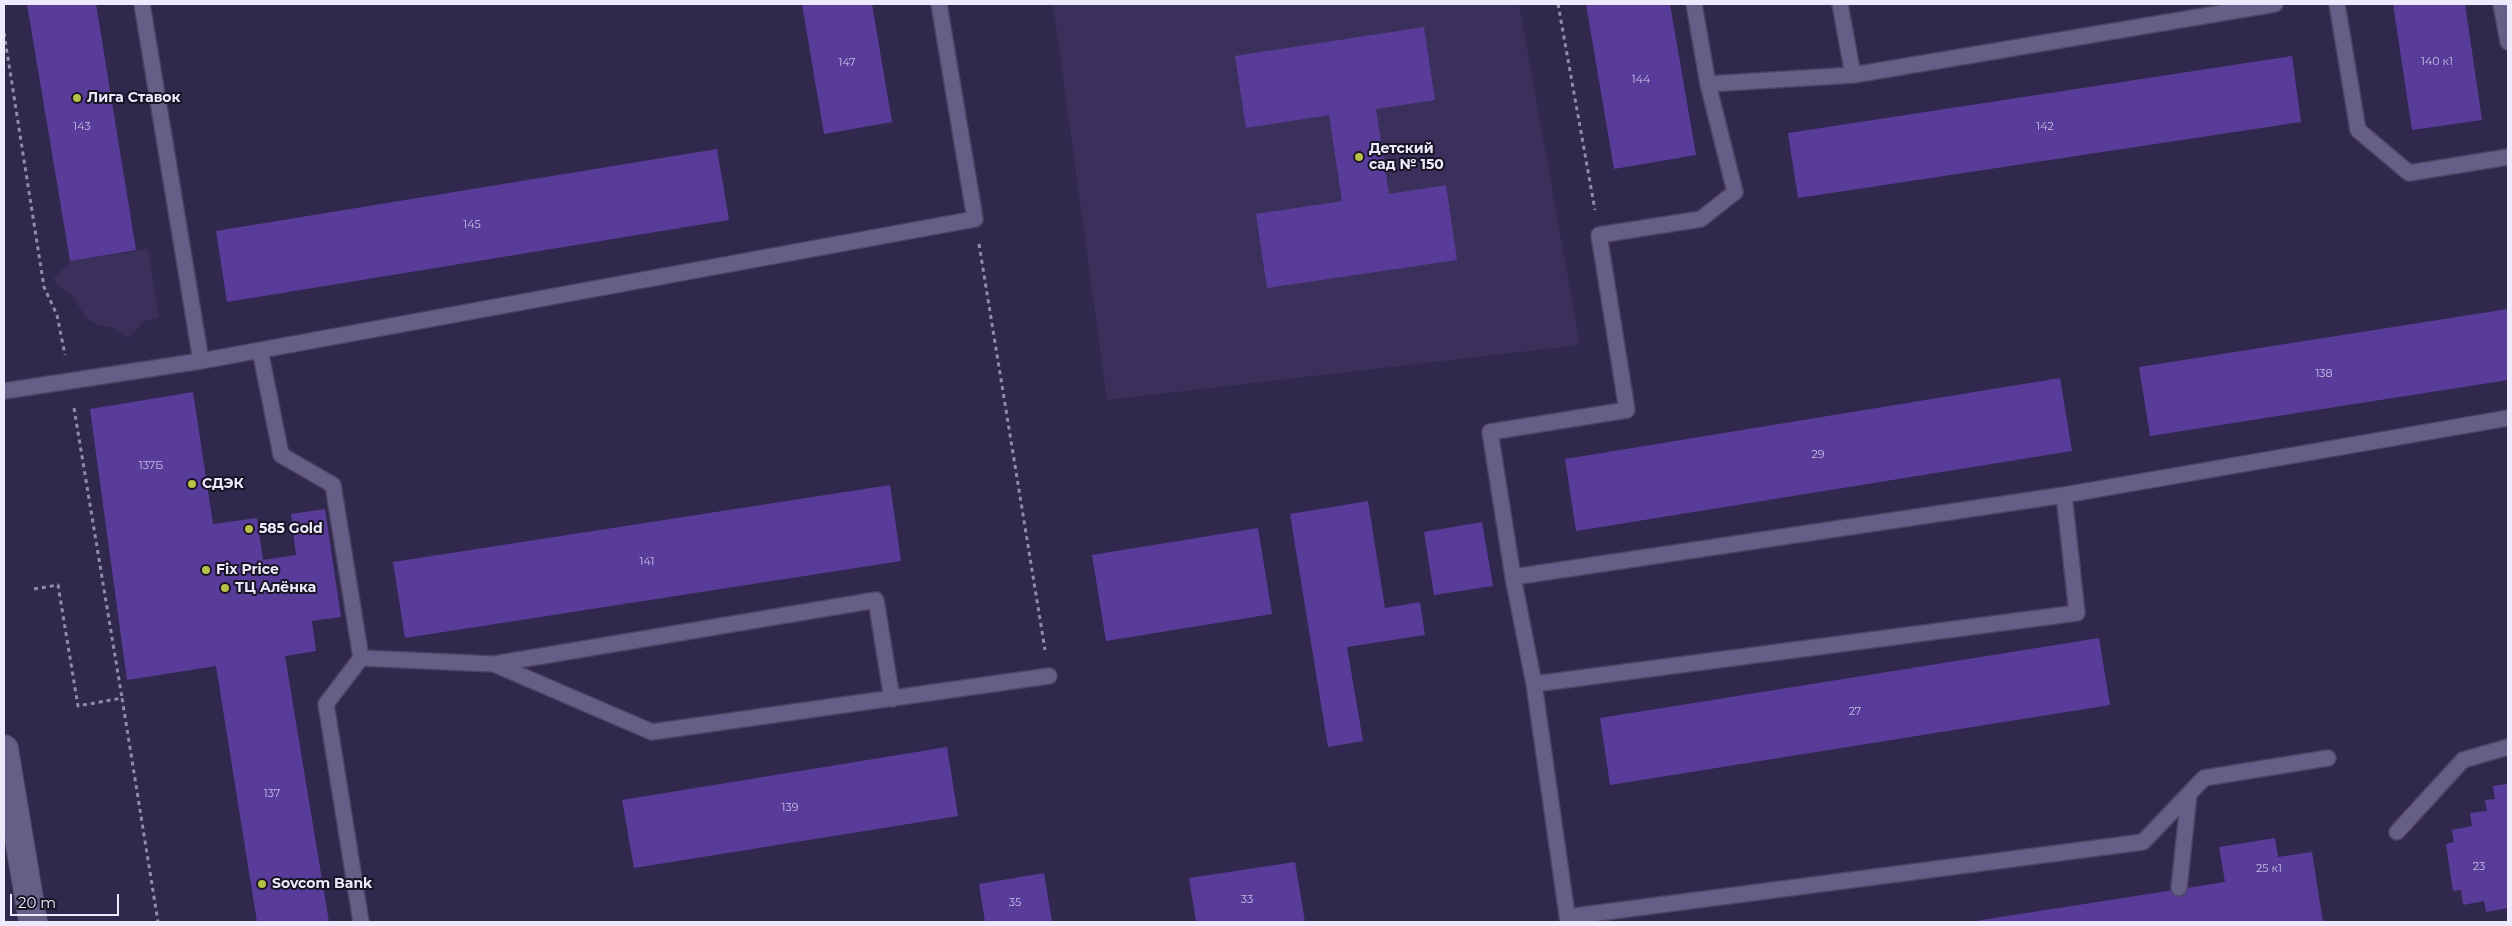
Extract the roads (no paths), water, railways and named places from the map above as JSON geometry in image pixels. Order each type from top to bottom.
[{"type":"main road","points":[[4,749],[8,802],[33,922]]},
{"type":"lane","points":[[142,4],[201,361]]},
{"type":"lane","points":[[4,391],[201,361],[975,219],[939,4]]},
{"type":"lane","points":[[1694,4],[1708,84],[1735,192],[1701,219],[1599,235],[1627,410],[1490,432],[1513,577],[1534,684],[1568,920],[2143,842],[2204,778],[2328,758]]},
{"type":"lane","points":[[1840,4],[1853,75]]},
{"type":"lane","points":[[1708,84],[1853,75],[2275,4]]},
{"type":"lane","points":[[2337,4],[2358,130],[2409,173],[2508,157]]},
{"type":"lane","points":[[2501,4],[2508,42]]},
{"type":"lane","points":[[260,350],[281,455],[333,485],[361,658],[326,704],[361,922]]},
{"type":"lane","points":[[1513,577],[2064,495],[2508,418]]},
{"type":"lane","points":[[1534,684],[2077,614],[2064,495]]},
{"type":"lane","points":[[361,658],[494,664],[876,600],[892,699]]},
{"type":"lane","points":[[494,664],[652,732],[1049,676]]},
{"type":"lane","points":[[2397,832],[2463,760],[2508,748]]},
{"type":"lane","points":[[2179,888],[2188,794]]},
{"type":"place","name":"Лига Ставок","points":[[77,98]]},
{"type":"place","name":"Детский сад № 150","points":[[1359,157]]},
{"type":"place","name":"СДЭК","points":[[192,484]]},
{"type":"place","name":"585 Gold","points":[[249,529]]},
{"type":"place","name":"Fix Price","points":[[206,570]]},
{"type":"place","name":"ТЦ Алёнка","points":[[225,588]]},
{"type":"place","name":"Sovcom Bank","points":[[262,884]]}]
